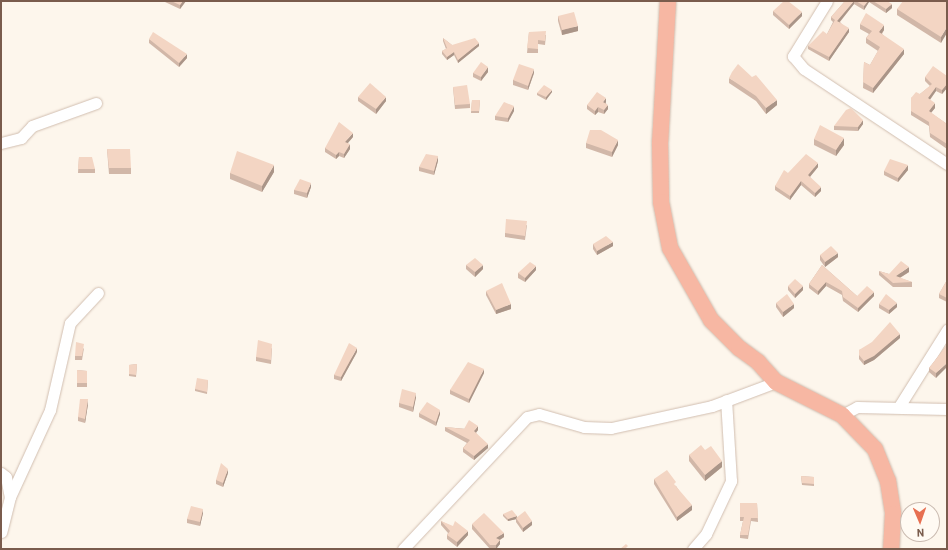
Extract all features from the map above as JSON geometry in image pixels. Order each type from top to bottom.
[{"type":"highway","points":[[668,1],[660,142],[661,202],[670,248],[711,320],[776,382],[842,415],[875,449],[888,481],[893,514],[892,549]]},
{"type":"street","points":[[827,1],[793,56],[804,68],[947,164]]},
{"type":"street","points":[[1,143],[21,138],[32,126],[96,103]]},
{"type":"street","points":[[1,532],[10,497],[50,410],[70,324],[98,293]]},
{"type":"street","points":[[900,405],[947,330]]},
{"type":"street","points":[[403,549],[527,417],[539,414],[584,427],[611,428],[726,400],[776,382]]},
{"type":"street","points":[[693,549],[706,534],[730,481],[726,400]]},
{"type":"street","points":[[842,415],[857,407],[900,405],[917,410],[947,409]]},
{"type":"street","points":[[1,473],[6,477],[10,497]]},
{"type":"building","points":[[171,1],[183,1],[180,5]]},
{"type":"building","points":[[784,1],[788,1],[802,12],[789,25],[773,11]]},
{"type":"building","points":[[845,1],[854,1],[837,21],[849,28],[829,57],[808,46],[823,31],[827,34],[835,20],[831,17]]},
{"type":"building","points":[[856,1],[868,1],[864,6]]},
{"type":"building","points":[[873,1],[887,1],[892,4],[886,9]]},
{"type":"building","points":[[903,1],[947,1],[947,27],[941,37],[897,9]]},
{"type":"building","points":[[574,12],[578,26],[562,30],[558,16]]},
{"type":"building","points":[[866,13],[884,25],[879,32],[904,49],[873,88],[863,82],[864,62],[870,65],[880,47],[866,38],[872,31],[860,24]]},
{"type":"building","points":[[546,31],[545,41],[538,40],[538,49],[527,48],[529,32]]},
{"type":"building","points":[[153,32],[187,54],[179,63],[149,39]]},
{"type":"building","points":[[443,38],[452,45],[475,38],[479,43],[458,60],[454,52],[447,57],[442,51],[447,48]]},
{"type":"building","points":[[481,62],[488,67],[481,77],[473,73]]},
{"type":"building","points":[[519,64],[534,69],[528,86],[513,80]]},
{"type":"building","points":[[738,64],[752,77],[756,75],[777,100],[766,108],[756,96],[729,78]]},
{"type":"building","points":[[933,66],[947,76],[947,84],[942,90],[936,87],[928,98],[935,103],[929,111],[947,124],[947,144],[930,133],[929,122],[911,111],[911,98],[916,92],[920,94],[932,84],[925,77]]},
{"type":"building","points":[[370,83],[386,97],[376,109],[358,97]]},
{"type":"building","points":[[467,85],[470,104],[455,105],[453,87]]},
{"type":"building","points":[[544,85],[552,90],[546,97],[537,93]]},
{"type":"building","points":[[597,92],[606,98],[603,102],[608,105],[604,110],[598,107],[595,111],[587,105]]},
{"type":"building","points":[[472,100],[480,100],[479,111],[471,111]]},
{"type":"building","points":[[504,102],[514,106],[508,118],[495,116]]},
{"type":"building","points":[[851,108],[863,120],[858,127],[834,126],[846,110]]},
{"type":"building","points":[[339,122],[353,133],[345,142],[350,144],[344,154],[339,152],[336,155],[325,148]]},
{"type":"building","points":[[820,125],[844,138],[836,150],[814,139]]},
{"type":"building","points":[[590,130],[601,130],[618,140],[612,152],[586,143]]},
{"type":"building","points":[[107,149],[130,149],[131,168],[109,168]]},
{"type":"building","points":[[237,151],[274,165],[262,186],[230,173]]},
{"type":"building","points":[[426,154],[438,156],[434,171],[419,167]]},
{"type":"building","points":[[806,154],[818,163],[808,175],[821,187],[815,193],[801,181],[790,196],[775,186],[784,170],[788,173]]},
{"type":"building","points":[[79,157],[92,157],[95,169],[78,169]]},
{"type":"building","points":[[890,159],[908,165],[898,178],[884,171]]},
{"type":"building","points":[[300,179],[311,183],[307,193],[294,190]]},
{"type":"building","points":[[506,219],[527,221],[525,236],[505,233]]},
{"type":"building","points":[[606,236],[613,242],[597,251],[593,244]]},
{"type":"building","points":[[831,246],[838,253],[825,262],[820,255]]},
{"type":"building","points":[[475,258],[483,265],[475,272],[466,265]]},
{"type":"building","points":[[901,261],[909,267],[896,276],[912,282],[893,283],[879,271],[889,274]]},
{"type":"building","points":[[530,262],[536,266],[525,278],[518,273]]},
{"type":"building","points":[[822,265],[857,296],[867,286],[874,292],[858,308],[843,297],[842,291],[826,282],[818,291],[809,284]]},
{"type":"building","points":[[795,279],[803,286],[795,294],[788,286]]},
{"type":"building","points":[[947,280],[947,298],[939,294]]},
{"type":"building","points":[[502,283],[511,304],[496,310],[486,291]]},
{"type":"building","points":[[787,294],[794,304],[783,312],[776,303]]},
{"type":"building","points":[[886,294],[897,303],[889,310],[879,304]]},
{"type":"building","points":[[890,322],[900,334],[874,356],[864,361],[859,355],[859,350],[872,342]]},
{"type":"building","points":[[258,340],[272,344],[271,360],[256,357]]},
{"type":"building","points":[[76,342],[84,344],[82,356],[75,356]]},
{"type":"building","points":[[349,343],[357,348],[341,377],[334,375]]},
{"type":"building","points":[[947,345],[947,363],[936,373],[929,368]]},
{"type":"building","points":[[468,362],[484,369],[469,399],[450,390]]},
{"type":"building","points":[[137,364],[136,375],[129,374],[129,365]]},
{"type":"building","points":[[77,370],[87,371],[87,383],[77,383]]},
{"type":"building","points":[[197,378],[208,380],[207,392],[195,389]]},
{"type":"building","points":[[402,389],[416,393],[413,407],[399,403]]},
{"type":"building","points":[[80,399],[88,399],[85,419],[78,417]]},
{"type":"building","points":[[427,402],[440,410],[436,422],[419,413]]},
{"type":"building","points":[[469,420],[478,426],[474,431],[488,444],[474,456],[463,448],[470,440],[445,427],[464,429]]},
{"type":"building","points":[[701,445],[705,450],[711,446],[722,461],[705,475],[689,455]]},
{"type":"building","points":[[221,463],[228,469],[223,483],[216,480]]},
{"type":"building","points":[[667,470],[676,482],[674,484],[692,505],[677,517],[654,479]]},
{"type":"building","points":[[801,476],[814,477],[814,484],[802,483]]},
{"type":"building","points":[[740,503],[757,503],[758,518],[751,518],[748,535],[740,535],[744,517],[740,517]]},
{"type":"building","points":[[191,506],[203,509],[200,522],[187,519]]},
{"type":"building","points":[[512,510],[517,516],[508,519],[503,514]]},
{"type":"building","points":[[525,511],[532,521],[523,528],[516,518]]},
{"type":"building","points":[[484,513],[504,533],[496,538],[500,540],[496,545],[490,545],[472,524]]},
{"type":"building","points":[[441,521],[453,526],[455,521],[468,531],[457,542],[447,535],[450,531]]},
{"type":"building","points":[[626,544],[628,546],[625,549],[620,549]]}]
